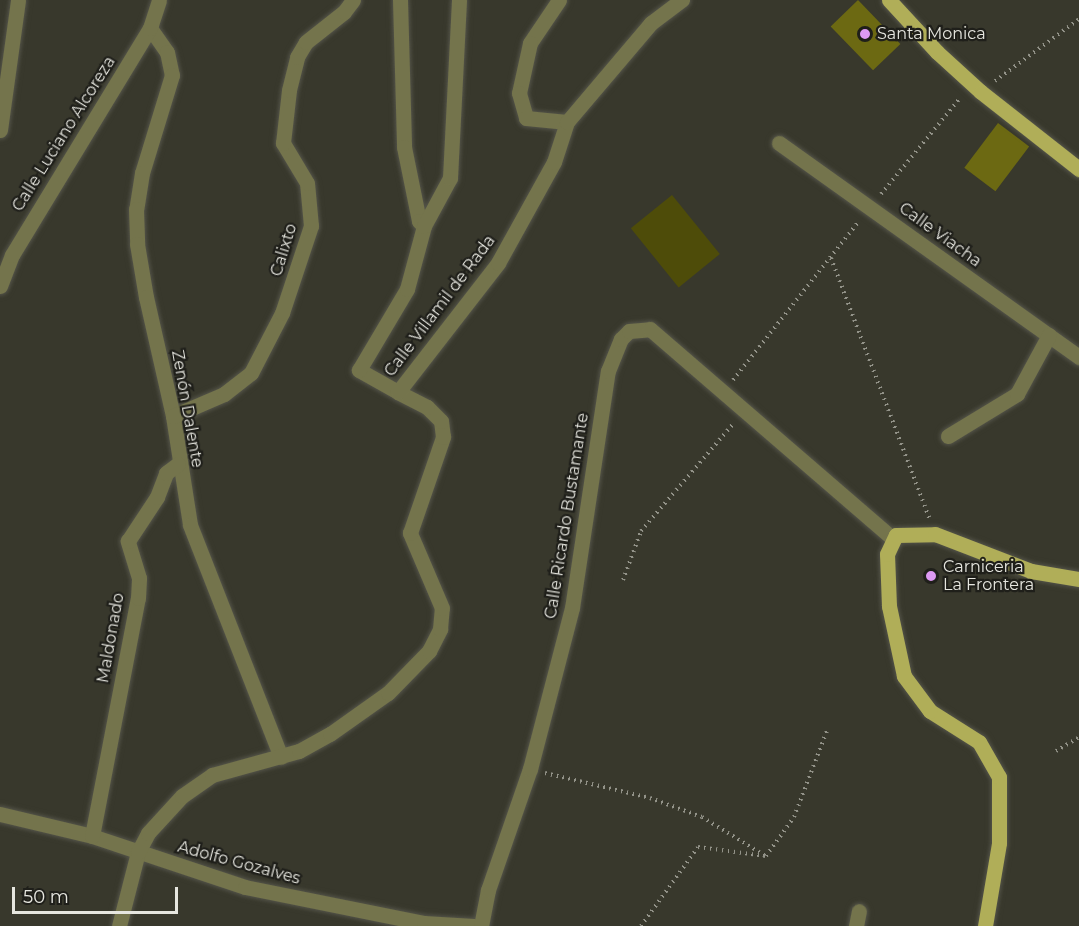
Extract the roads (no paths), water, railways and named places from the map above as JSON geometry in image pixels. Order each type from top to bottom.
[{"type":"main road","points":[[889,0],[976,88],[1079,169]]},
{"type":"main road","points":[[985,926],[999,843],[999,777],[979,742],[930,711],[904,676],[897,654],[887,576],[887,554],[893,539],[904,532],[935,534],[1031,572],[1079,579]]},
{"type":"street","points":[[0,130],[18,0]]},
{"type":"street","name":"Calle Luciano Alcoreza","points":[[0,286],[6,251],[150,28],[159,0]]},
{"type":"street","name":"Calixto","points":[[173,416],[224,394],[251,373],[282,313],[311,226],[307,183],[283,142],[289,90],[297,57],[306,42],[353,0]]},
{"type":"street","points":[[400,0],[404,147],[419,221],[424,226]]},
{"type":"street","points":[[398,392],[359,370],[407,289],[424,226],[450,178],[459,0]]},
{"type":"street","points":[[559,0],[530,43],[519,93],[526,118],[567,122],[651,23],[682,0]]},
{"type":"street","name":"Zenón Dalente","points":[[150,28],[167,52],[172,75],[142,173],[136,209],[136,244],[173,416],[178,464],[190,525],[281,757]]},
{"type":"street","name":"Calle Villamil de Rada","points":[[119,926],[138,852],[148,833],[194,786],[212,775],[281,757],[330,734],[388,693],[429,651],[440,629],[442,608],[410,532],[443,437],[441,420],[427,407],[398,392],[508,245],[554,162],[567,122]]},
{"type":"street","name":"Calle Viacha","points":[[779,143],[1079,357]]},
{"type":"street","name":"Calle Ricardo Bustamante","points":[[481,926],[488,890],[530,770],[572,608],[614,349],[629,332],[650,329],[722,394],[893,539]]},
{"type":"street","points":[[948,436],[1017,394],[1049,335]]},
{"type":"street","name":"Maldonado","points":[[92,836],[138,598],[138,571],[128,541],[158,497],[166,473],[178,464]]},
{"type":"street","name":"Adolfo Gozalves","points":[[0,814],[92,836],[245,887],[424,923],[474,926]]},
{"type":"place","name":"Santa Monica","points":[[865,34]]},
{"type":"place","name":"Carniceria La Frontera","points":[[931,576]]}]
